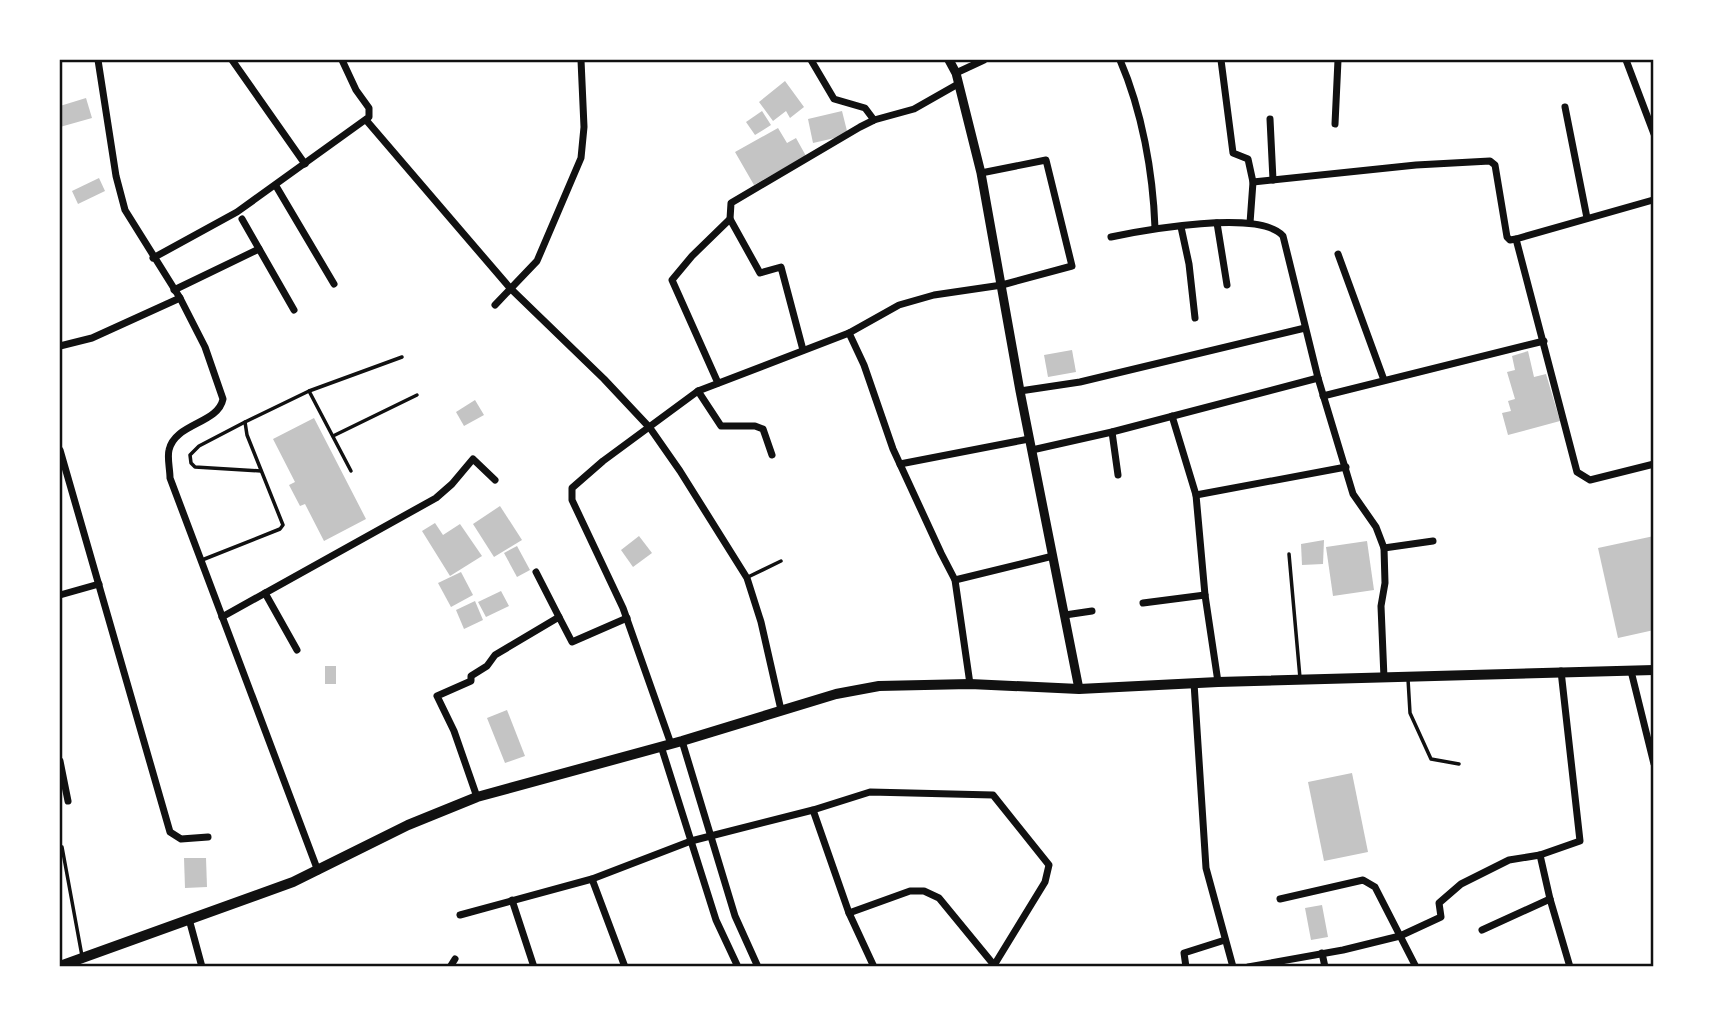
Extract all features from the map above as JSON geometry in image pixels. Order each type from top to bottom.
[{"type":"main road","points":[[60,966],[317,871],[408,825],[477,797],[682,741],[836,694],[879,686],[970,684],[1079,689],[1218,682],[1654,670]]},
{"type":"street","points":[[232,60],[305,164]]},
{"type":"street","points":[[153,258],[237,212],[366,120],[369,108],[356,90],[342,60]]},
{"type":"street","points":[[495,305],[537,261],[581,158],[584,127],[581,60]]},
{"type":"street","points":[[811,60],[834,100],[864,108],[874,120]]},
{"type":"street","points":[[949,60],[956,72],[981,173],[1031,450],[1079,689]]},
{"type":"street","points":[[956,72],[984,60]]},
{"type":"street","points":[[1119,60],[1142,127],[1153,192],[1155,228]]},
{"type":"street","points":[[1221,60],[1233,153],[1248,159],[1254,182],[1250,223]]},
{"type":"street","points":[[1335,124],[1338,60]]},
{"type":"street","points":[[1626,60],[1654,134]]},
{"type":"street","points":[[101,61],[111,152],[125,210],[180,298],[205,347],[223,399],[221,407],[214,413],[174,439],[169,450],[170,478],[317,871]]},
{"type":"street","points":[[803,350],[781,267],[760,273],[730,219],[731,203],[874,120],[914,109],[958,84]]},
{"type":"street","points":[[1565,107],[1587,218]]},
{"type":"street","points":[[1270,119],[1273,180]]},
{"type":"street","points":[[366,120],[510,288],[604,379],[650,428],[747,578],[761,622],[781,710]]},
{"type":"street","points":[[738,967],[716,920],[627,618],[570,492],[603,461],[698,391],[849,333],[899,305],[934,295],[1002,285],[1072,266],[1046,160],[981,173]]},
{"type":"street","points":[[1254,182],[1416,165],[1490,161],[1495,165],[1507,236],[1510,240],[1653,201]]},
{"type":"street","points":[[276,186],[334,284]]},
{"type":"street","points":[[242,219],[294,310]]},
{"type":"street","points":[[718,383],[672,278],[730,219]]},
{"type":"street","points":[[1111,237],[1155,228],[1217,223],[1250,223],[1278,230],[1283,236],[1318,378],[1353,494],[1376,527],[1384,548],[1385,583],[1381,606],[1384,678]]},
{"type":"street","points":[[1217,223],[1227,285]]},
{"type":"street","points":[[1181,227],[1189,264],[1195,318]]},
{"type":"street","points":[[1516,239],[1577,472],[1590,480],[1654,464]]},
{"type":"street","points":[[174,290],[259,249]]},
{"type":"street","points":[[1338,254],[1384,380]]},
{"type":"street","points":[[60,346],[92,338],[180,298]]},
{"type":"street","points":[[1020,391],[1080,382],[1305,328]]},
{"type":"street","points":[[849,333],[864,365],[893,449],[955,580],[970,684]]},
{"type":"street","points":[[1323,396],[1544,341]]},
{"type":"street","points":[[1031,450],[1112,432],[1318,378]]},
{"type":"street","points":[[698,391],[721,426],[755,426],[763,429],[772,455]]},
{"type":"street","points":[[1172,416],[1196,495],[1205,595],[1218,682]]},
{"type":"street","points":[[1112,432],[1118,475]]},
{"type":"street","points":[[901,464],[1029,439]]},
{"type":"street","points":[[60,450],[170,832],[181,839],[208,837]]},
{"type":"street","points":[[222,617],[436,498],[452,484],[472,459],[495,480]]},
{"type":"street","points":[[1196,495],[1346,467]]},
{"type":"street","points":[[1384,548],[1433,541]]},
{"type":"street","points":[[955,580],[1053,556]]},
{"type":"street","points":[[536,572],[572,642],[627,618]]},
{"type":"street","points":[[60,595],[99,584]]},
{"type":"street","points":[[265,593],[297,650]]},
{"type":"street","points":[[1143,603],[1205,595]]},
{"type":"street","points":[[1065,615],[1092,611]]},
{"type":"street","points":[[477,797],[454,732],[437,696],[471,681],[471,676],[487,666],[495,655],[559,617]]},
{"type":"street","points":[[1248,967],[1400,936],[1441,917],[1439,902],[1461,884],[1509,860],[1539,855],[1580,841],[1561,671]]},
{"type":"street","points":[[1631,671],[1654,764]]},
{"type":"street","points":[[1194,683],[1206,868],[1233,967]]},
{"type":"street","points":[[682,741],[735,916],[758,967]]},
{"type":"street","points":[[60,761],[68,801]]},
{"type":"street","points":[[460,915],[592,879],[691,841],[813,810],[870,792],[993,795],[1049,865],[1045,882],[993,966],[939,898],[925,891],[910,891],[849,913]]},
{"type":"street","points":[[813,810],[849,913],[873,967]]},
{"type":"street","points":[[1539,855],[1570,967]]},
{"type":"street","points":[[592,879],[625,967]]},
{"type":"street","points":[[1280,899],[1363,880],[1375,887],[1416,967]]},
{"type":"street","points":[[1482,930],[1550,899]]},
{"type":"street","points":[[512,900],[534,967]]},
{"type":"street","points":[[189,919],[202,967]]},
{"type":"street","points":[[1186,967],[1183,955],[1186,951],[1225,940]]},
{"type":"street","points":[[729,947],[746,941]]},
{"type":"street","points":[[1322,953],[1325,967]]},
{"type":"lane","points":[[261,471],[195,467],[191,463],[190,455],[199,446],[309,391],[402,357]]},
{"type":"lane","points":[[309,391],[351,471]]},
{"type":"lane","points":[[333,436],[417,395]]},
{"type":"lane","points":[[202,560],[283,526],[247,435],[245,422]]},
{"type":"lane","points":[[1289,554],[1300,680]]},
{"type":"lane","points":[[747,578],[781,561]]},
{"type":"lane","points":[[1408,677],[1410,713],[1432,759],[1459,764]]},
{"type":"lane","points":[[62,847],[82,958]]},
{"type":"building","points":[[785,81],[804,107],[790,118],[786,111],[773,121],[759,102]]},
{"type":"building","points":[[86,98],[92,118],[60,127],[60,106]]},
{"type":"building","points":[[762,111],[771,125],[755,135],[746,122]]},
{"type":"building","points":[[842,111],[848,135],[813,143],[808,119]]},
{"type":"building","points":[[778,128],[787,143],[796,138],[806,156],[754,185],[735,152]]},
{"type":"building","points":[[99,178],[105,191],[78,204],[72,191]]},
{"type":"building","points":[[1072,350],[1076,372],[1048,377],[1044,355]]},
{"type":"building","points":[[1528,351],[1534,377],[1546,374],[1560,421],[1508,435],[1502,413],[1511,411],[1508,401],[1515,399],[1507,372],[1515,370],[1512,356]]},
{"type":"building","points":[[475,400],[484,415],[464,426],[456,412]]},
{"type":"building","points":[[314,418],[366,519],[324,541],[305,504],[300,506],[289,485],[295,482],[273,439]]},
{"type":"building","points":[[500,506],[522,540],[494,557],[473,524]]},
{"type":"building","points":[[435,523],[443,535],[460,524],[482,556],[450,576],[422,531]]},
{"type":"building","points":[[639,536],[652,553],[633,567],[621,550]]},
{"type":"building","points":[[1654,536],[1654,630],[1618,638],[1598,548]]},
{"type":"building","points":[[1324,540],[1323,564],[1302,565],[1301,544]]},
{"type":"building","points":[[1367,541],[1374,590],[1333,596],[1326,547]]},
{"type":"building","points":[[517,546],[530,570],[517,577],[504,553]]},
{"type":"building","points":[[461,572],[473,595],[451,607],[438,583]]},
{"type":"building","points":[[501,591],[509,606],[486,617],[478,602]]},
{"type":"building","points":[[475,601],[483,620],[464,629],[456,610]]},
{"type":"building","points":[[325,666],[336,666],[336,684],[325,684]]},
{"type":"building","points":[[507,710],[525,756],[505,763],[487,718]]},
{"type":"building","points":[[1352,773],[1368,852],[1324,861],[1308,782]]},
{"type":"building","points":[[184,858],[206,858],[207,887],[185,888]]},
{"type":"building","points":[[1322,905],[1328,937],[1311,940],[1305,908]]}]
